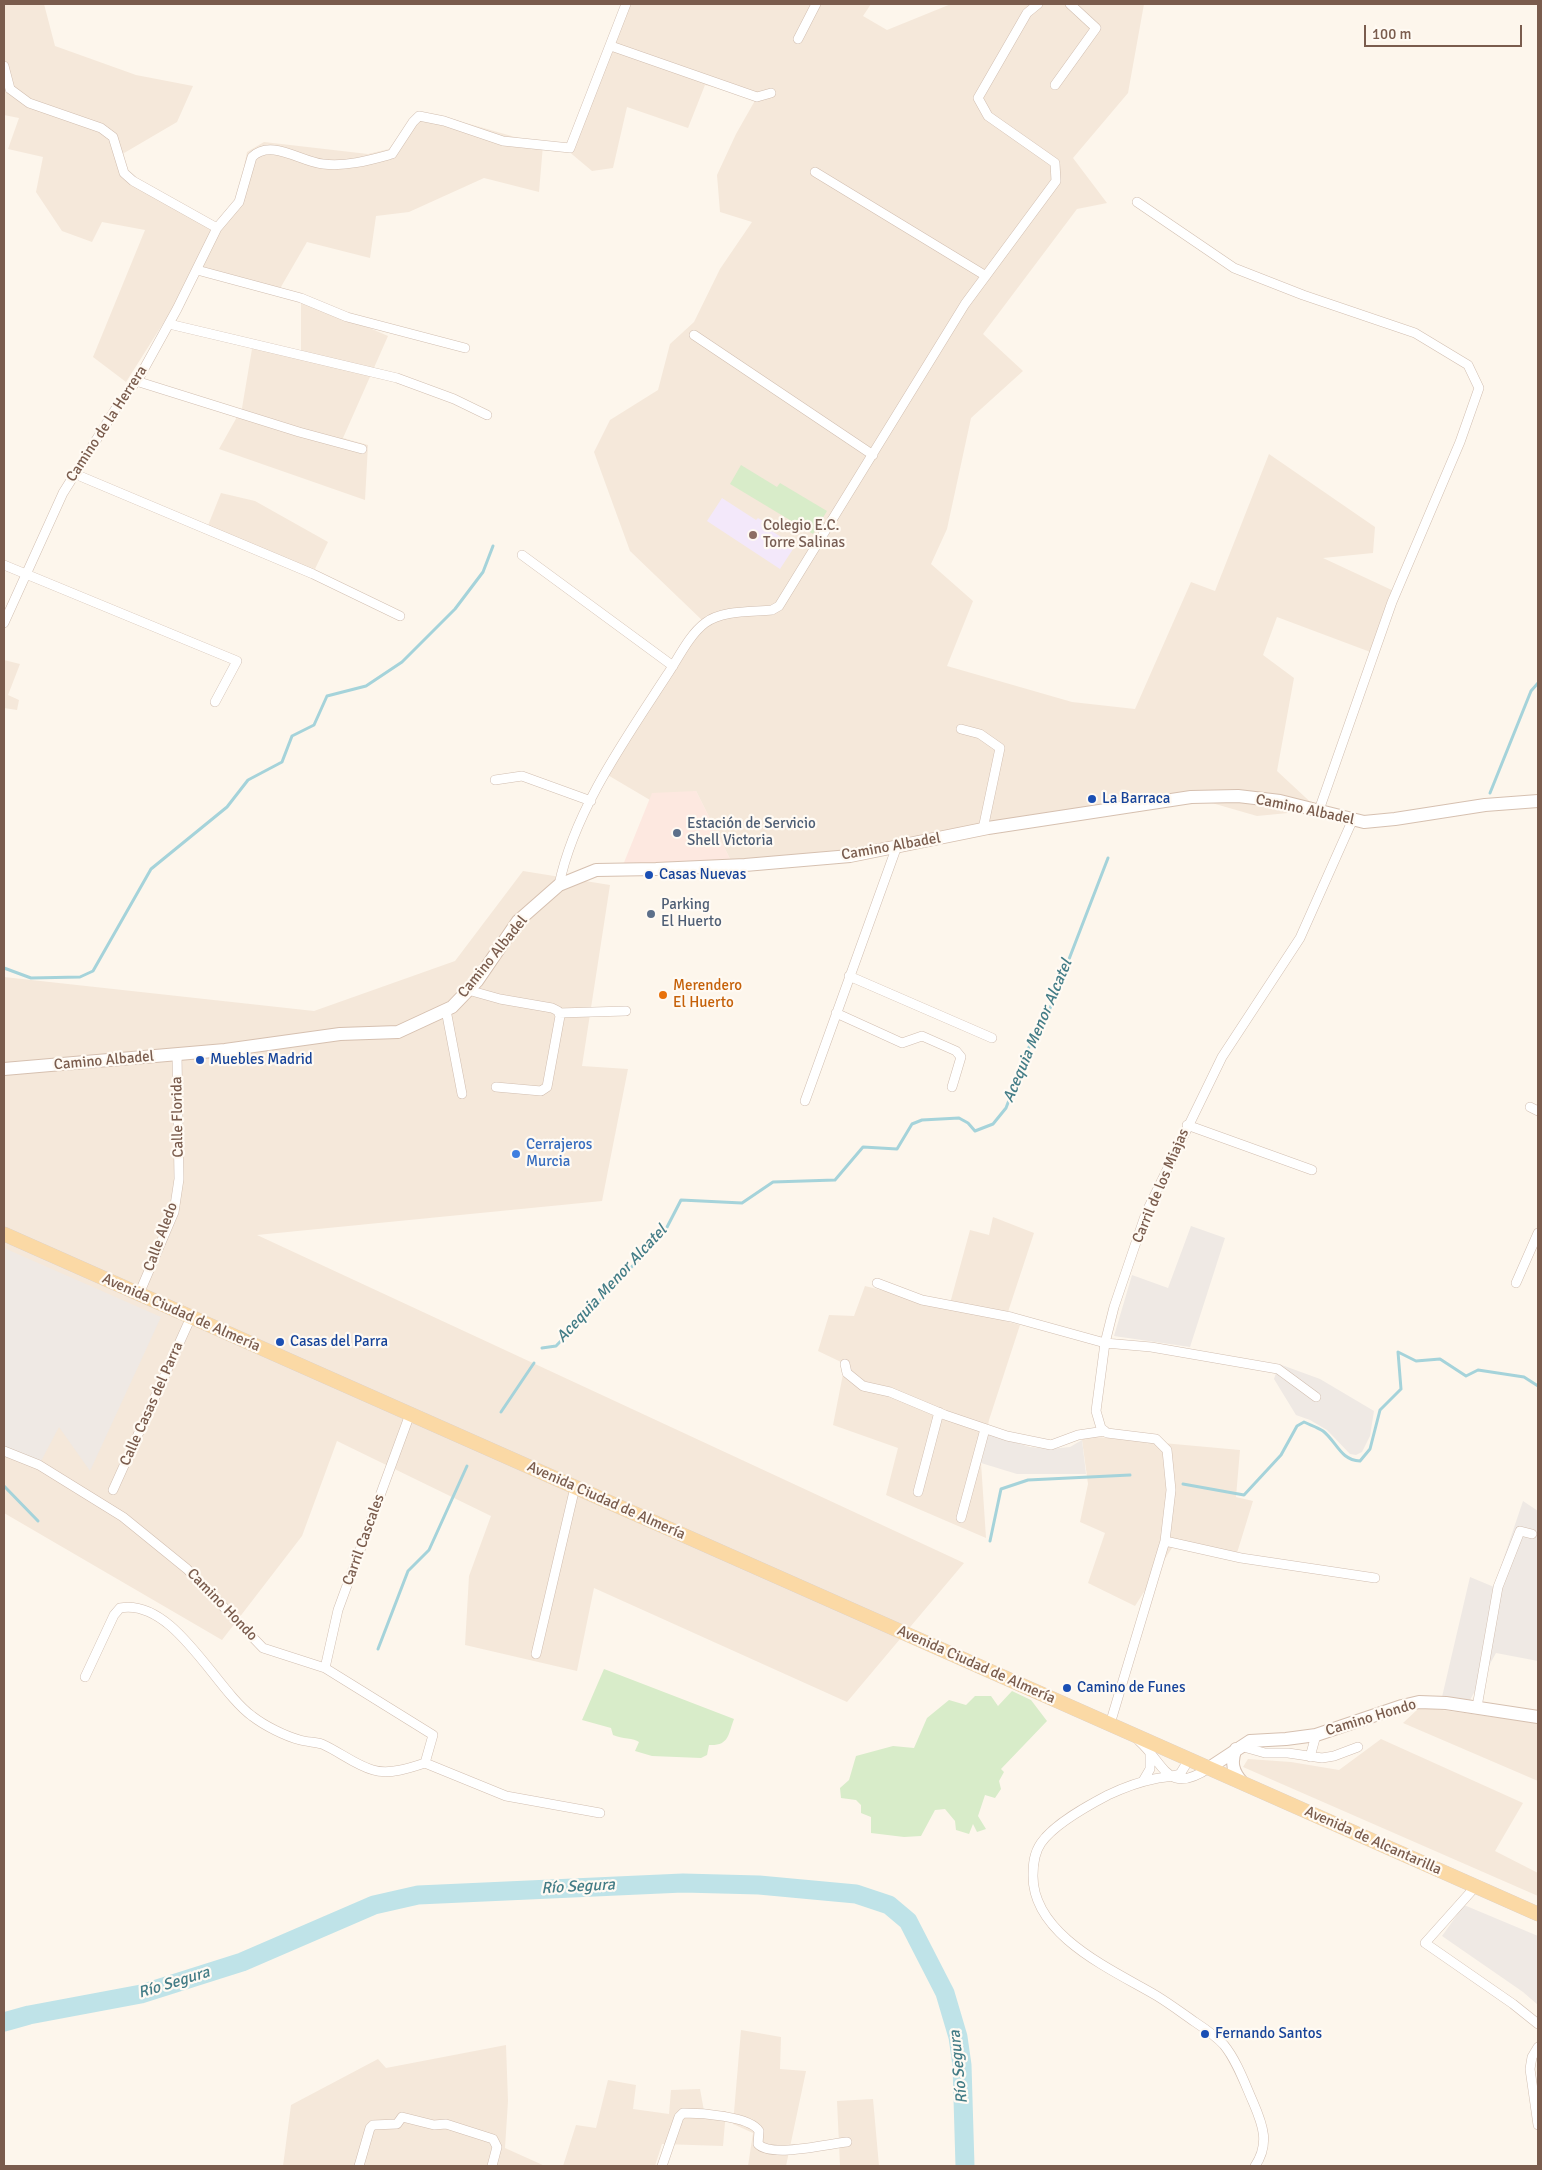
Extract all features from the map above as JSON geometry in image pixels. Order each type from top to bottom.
[{"type":"main road","name":"Camino Albadel","points":[[4,1069],[225,1050],[340,1034],[398,1032],[452,1007],[477,981],[518,921],[559,885],[596,870],[745,865],[850,856],[983,829],[1191,797],[1238,796],[1280,801],[1364,822],[1486,805],[1538,801]]},
{"type":"main road","name":"Avenida Ciudad de Almería","points":[[4,1234],[1209,1768]]},
{"type":"main road","name":"Camino Hondo","points":[[1209,1768],[1250,1741],[1316,1735],[1419,1702],[1435,1702],[1538,1716]]},
{"type":"main road","points":[[1238,1748],[1232,1764],[1235,1773],[1242,1782]]},
{"type":"main road","name":"Avenida de Alcantarilla","points":[[1209,1768],[1538,1914]]},
{"type":"street","points":[[626,4],[611,46],[757,97],[771,93]]},
{"type":"street","points":[[798,39],[816,4]]},
{"type":"street","points":[[559,885],[568,848],[591,801],[629,735],[694,635],[705,622],[723,614],[772,610],[779,606],[965,304],[1056,180],[1055,163],[988,116],[978,98],[1027,14],[1038,4]]},
{"type":"street","points":[[1056,85],[1096,28],[1070,4]]},
{"type":"street","name":"Camino de la Herrera","points":[[4,623],[62,493],[136,380],[169,324],[217,228],[239,202],[252,157],[257,152],[276,150],[322,164],[361,163],[392,154],[419,116],[444,121],[503,141],[570,148],[611,46]]},
{"type":"street","points":[[4,66],[10,89],[29,103],[101,128],[113,137],[124,173],[133,181],[217,228]]},
{"type":"street","points":[[815,172],[986,276]]},
{"type":"street","points":[[1136,202],[1234,268],[1303,295],[1415,333],[1468,365],[1479,388],[1460,442],[1392,602],[1319,810]]},
{"type":"street","points":[[197,270],[301,298],[347,317],[465,348]]},
{"type":"street","points":[[169,324],[397,378],[454,399],[488,415]]},
{"type":"street","points":[[694,336],[873,455]]},
{"type":"street","points":[[136,380],[299,432],[362,449]]},
{"type":"street","points":[[75,474],[313,574],[400,616]]},
{"type":"street","points":[[522,555],[673,666]]},
{"type":"street","points":[[4,565],[237,662],[215,702]]},
{"type":"street","points":[[961,729],[980,734],[1000,748],[983,829]]},
{"type":"street","points":[[495,780],[522,776],[591,801]]},
{"type":"street","name":"Carril de los Miajas","points":[[1105,1431],[1101,1428],[1096,1411],[1105,1343],[1114,1308],[1146,1213],[1222,1057],[1300,938],[1353,820]]},
{"type":"street","points":[[805,1101],[897,846]]},
{"type":"street","points":[[849,976],[992,1038]]},
{"type":"street","points":[[468,990],[500,999],[552,1008],[559,1013],[626,1012]]},
{"type":"street","points":[[446,1010],[462,1094]]},
{"type":"street","points":[[496,1087],[541,1091],[547,1087],[559,1013]]},
{"type":"street","points":[[836,1014],[902,1043],[922,1036],[956,1051],[961,1057],[952,1087]]},
{"type":"street","name":"Calle Florida","points":[[178,1054],[179,1179]]},
{"type":"street","points":[[1187,1126],[1312,1170]]},
{"type":"street","name":"Calle Aledo","points":[[139,1294],[174,1212],[179,1179]]},
{"type":"street","points":[[1516,1282],[1538,1233]]},
{"type":"street","points":[[877,1283],[922,1300],[1011,1317],[1105,1343],[1151,1347],[1278,1369],[1316,1397]]},
{"type":"street","name":"Calle Casas del Parra","points":[[113,1490],[191,1317]]},
{"type":"street","points":[[845,1364],[847,1373],[863,1386],[890,1392],[1007,1436],[1051,1445],[1078,1435],[1105,1431],[1156,1439],[1167,1450],[1170,1490],[1165,1541],[1110,1724]]},
{"type":"street","points":[[918,1492],[939,1412]]},
{"type":"street","name":"Carril Cascales","points":[[325,1668],[338,1610],[410,1414]]},
{"type":"street","points":[[961,1518],[985,1429]]},
{"type":"street","name":"Camino Hondo","points":[[4,1451],[39,1465],[124,1517],[187,1569],[263,1648],[325,1668],[432,1735],[425,1763]]},
{"type":"street","points":[[536,1654],[575,1487]]},
{"type":"street","points":[[1476,1708],[1498,1587],[1520,1531],[1532,1534]]},
{"type":"street","points":[[1165,1541],[1240,1558],[1375,1578]]},
{"type":"street","points":[[85,1677],[114,1615],[120,1608],[131,1606],[146,1609],[190,1645],[233,1697],[252,1716],[299,1740],[321,1744],[374,1771],[402,1770],[425,1763],[506,1796],[600,1813]]},
{"type":"street","points":[[1129,1733],[1150,1752],[1161,1769],[1171,1776],[1186,1779],[1196,1776],[1209,1768]]},
{"type":"street","points":[[1310,1757],[1316,1735]]},
{"type":"street","points":[[1238,1748],[1310,1757],[1334,1756],[1358,1747]]},
{"type":"street","points":[[1143,1781],[1150,1769],[1150,1752]]},
{"type":"street","points":[[1185,1757],[1186,1766],[1182,1772],[1143,1781],[1124,1788],[1085,1808],[1050,1833],[1041,1843],[1032,1865],[1033,1886],[1036,1898],[1055,1927],[1079,1950],[1160,1998],[1207,2030],[1224,2045],[1242,2077],[1263,2131],[1265,2146],[1262,2157],[1255,2166]]},
{"type":"street","points":[[1476,1886],[1425,1943],[1513,2004],[1538,2024]]},
{"type":"street","points":[[1538,2047],[1532,2058],[1530,2070],[1538,2125]]},
{"type":"street","points":[[662,2166],[679,2117],[683,2113],[715,2115],[752,2124],[759,2132],[758,2144],[768,2150],[790,2150],[847,2142]]},
{"type":"street","points":[[359,2166],[370,2128],[373,2125],[397,2124],[402,2117],[434,2125],[446,2124],[493,2139],[498,2147],[492,2166]]},
{"type":"shaded area","points":[[4,4],[44,4],[55,46],[136,75],[193,86],[177,122],[119,156],[133,181],[217,228],[237,200],[247,152],[264,142],[368,154],[389,149],[415,115],[445,117],[543,145],[539,192],[484,178],[409,212],[376,216],[370,258],[307,242],[278,292],[197,270],[126,382],[93,357],[145,230],[102,222],[92,242],[62,231],[36,192],[43,157],[8,149],[19,118],[4,115]]},
{"type":"shaded area","points":[[624,4],[871,4],[863,16],[887,30],[951,4],[1144,4],[1128,93],[1073,158],[1107,203],[1077,209],[983,334],[1023,371],[971,418],[947,529],[931,564],[973,601],[947,666],[1072,702],[1135,709],[1191,582],[1215,591],[1269,454],[1375,527],[1373,553],[1323,558],[1396,592],[1373,653],[1277,617],[1263,655],[1294,678],[1277,771],[1319,810],[1257,816],[1191,797],[858,854],[733,865],[696,791],[650,800],[606,774],[705,623],[630,551],[594,452],[610,420],[658,390],[670,344],[694,322],[720,269],[752,222],[720,212],[717,175],[736,134],[757,97],[705,85],[688,128],[627,107],[613,168],[592,171],[567,150]]},
{"type":"shaded area","points":[[301,298],[388,336],[343,438],[368,445],[365,500],[219,449],[242,408],[253,343],[301,355]]},
{"type":"shaded area","points":[[221,493],[255,501],[328,542],[314,571],[207,528]]},
{"type":"shaded area","name":"Colegio E.C. Torre Salinas","points":[[722,498],[756,520],[758,518],[763,521],[761,524],[795,546],[780,569],[707,521]]},
{"type":"shaded area","points":[[4,660],[20,664],[8,695],[19,700],[17,710],[4,708]]},
{"type":"shaded area","name":"Estación de Servicio Shell Victoria","points":[[696,791],[733,865],[621,870],[652,793]]},
{"type":"shaded area","points":[[523,871],[610,885],[582,1066],[628,1069],[602,1201],[257,1235],[964,1563],[847,1702],[594,1588],[577,1671],[465,1645],[469,1576],[491,1516],[337,1441],[302,1536],[222,1640],[4,1513],[4,977],[314,1011],[455,961]]},
{"type":"shaded area","points":[[993,1217],[1034,1233],[1005,1321],[1020,1325],[989,1420],[981,1463],[986,1538],[886,1495],[898,1448],[833,1425],[843,1374],[841,1362],[818,1351],[829,1315],[854,1316],[865,1286],[949,1307],[970,1230],[989,1235]]},
{"type":"shaded area","points":[[1191,1226],[1225,1238],[1190,1347],[1114,1336],[1132,1275],[1168,1288]]},
{"type":"shaded area","points":[[4,1248],[161,1317],[90,1471],[59,1427],[39,1465],[4,1451]]},
{"type":"shaded area","points":[[1279,1364],[1320,1379],[1374,1411],[1370,1436],[1362,1452],[1356,1455],[1350,1454],[1327,1430],[1310,1420],[1296,1415],[1274,1379]]},
{"type":"shaded area","points":[[988,1434],[1030,1447],[1050,1449],[1070,1447],[1082,1440],[1086,1474],[1017,1474],[981,1463]]},
{"type":"shaded area","points":[[1086,1436],[1240,1450],[1236,1497],[1253,1501],[1237,1553],[1177,1540],[1135,1606],[1088,1583],[1105,1533],[1080,1522],[1088,1484],[1082,1440]]},
{"type":"shaded area","points":[[1523,1501],[1538,1511],[1538,1661],[1496,1653],[1470,1700],[1442,1697],[1470,1577],[1494,1587]]},
{"type":"shaded area","points":[[1420,1707],[1538,1723],[1538,1781],[1403,1723]]},
{"type":"shaded area","points":[[1381,1739],[1523,1803],[1495,1851],[1538,1873],[1538,1896],[1243,1767],[1248,1759],[1291,1762],[1339,1770]]},
{"type":"shaded area","points":[[1464,1905],[1538,1936],[1538,2005],[1523,1992],[1442,1936]]},
{"type":"shaded area","points":[[741,2030],[781,2037],[780,2069],[806,2071],[786,2166],[748,2166],[753,2133],[733,2124]]},
{"type":"shaded area","points":[[506,2045],[508,2101],[505,2148],[545,2166],[283,2166],[291,2105],[378,2059],[386,2068]]},
{"type":"shaded area","points":[[608,2080],[636,2085],[633,2109],[669,2114],[671,2090],[700,2089],[704,2111],[726,2111],[723,2146],[662,2144],[655,2166],[563,2166],[576,2125],[596,2128]]},
{"type":"shaded area","points":[[873,2099],[879,2166],[840,2166],[837,2101]]},
{"type":"green space","points":[[741,465],[777,487],[780,483],[827,511],[813,534],[730,484]]},
{"type":"green space","points":[[604,1669],[734,1719],[729,1735],[721,1744],[709,1745],[707,1755],[701,1758],[652,1756],[635,1751],[639,1742],[613,1735],[611,1728],[582,1720]]},
{"type":"green space","points":[[1012,1691],[1031,1700],[1047,1721],[1001,1769],[1004,1772],[999,1781],[1001,1789],[995,1798],[985,1795],[978,1816],[986,1829],[977,1832],[973,1824],[969,1834],[956,1830],[955,1821],[945,1809],[935,1810],[921,1836],[904,1837],[871,1833],[871,1817],[861,1813],[861,1805],[856,1800],[841,1798],[840,1788],[849,1780],[856,1756],[893,1746],[914,1748],[927,1718],[949,1700],[966,1705],[975,1696],[991,1696],[998,1706]]},
{"type":"waterway","points":[[4,968],[31,978],[80,977],[93,971],[151,869],[227,807],[248,780],[282,762],[292,736],[314,725],[327,696],[366,686],[402,662],[455,609],[483,572],[493,546]]},
{"type":"waterway","name":"Acequia Menor Alcatel","points":[[1490,793],[1531,691],[1538,683]]},
{"type":"waterway","name":"Acequia Menor Alcatel","points":[[542,1348],[556,1346],[664,1233],[681,1200],[742,1203],[773,1182],[835,1180],[863,1147],[897,1149],[912,1124],[922,1120],[959,1118],[968,1123],[975,1131],[993,1124],[1006,1108],[1037,1026],[1049,1011],[1108,858]]},
{"type":"waterway","points":[[1183,1484],[1244,1495],[1281,1455],[1297,1426],[1304,1422],[1328,1435],[1343,1454],[1353,1460],[1360,1461],[1370,1449],[1380,1410],[1401,1389],[1398,1352],[1416,1361],[1440,1359],[1466,1376],[1478,1370],[1524,1377],[1538,1386]]},
{"type":"waterway","name":"Acequia Menor Alcatel","points":[[501,1412],[534,1363]]},
{"type":"waterway","name":"Acequia Menor Alcatel","points":[[378,1649],[408,1571],[429,1550],[467,1466]]},
{"type":"waterway","points":[[990,1541],[1001,1489],[1028,1480],[1130,1475]]},
{"type":"waterway","name":"Acequia Menor Alcatel","points":[[4,1486],[38,1521]]},
{"type":"waterway","name":"Río Segura","points":[[4,2022],[29,2015],[141,1994],[242,1962],[374,1905],[418,1895],[683,1883],[759,1885],[856,1894],[889,1905],[908,1921],[945,1993],[958,2037],[962,2065],[965,2166]]},
{"type":"place","name":"Colegio E.C. Torre Salinas","points":[[753,535]]},
{"type":"place","name":"La Barraca","points":[[1092,799]]},
{"type":"place","name":"Estación de Servicio Shell Victoria","points":[[677,833]]},
{"type":"place","name":"Casas Nuevas","points":[[649,875]]},
{"type":"place","name":"Parking El Huerto","points":[[651,914]]},
{"type":"place","name":"Merendero El Huerto","points":[[663,995]]},
{"type":"place","name":"Muebles Madrid","points":[[200,1060]]},
{"type":"place","name":"Cerrajeros Murcia","points":[[516,1154]]},
{"type":"place","name":"Casas del Parra","points":[[280,1342]]},
{"type":"place","name":"Camino de Funes","points":[[1067,1688]]},
{"type":"place","name":"Fernando Santos","points":[[1205,2034]]}]
